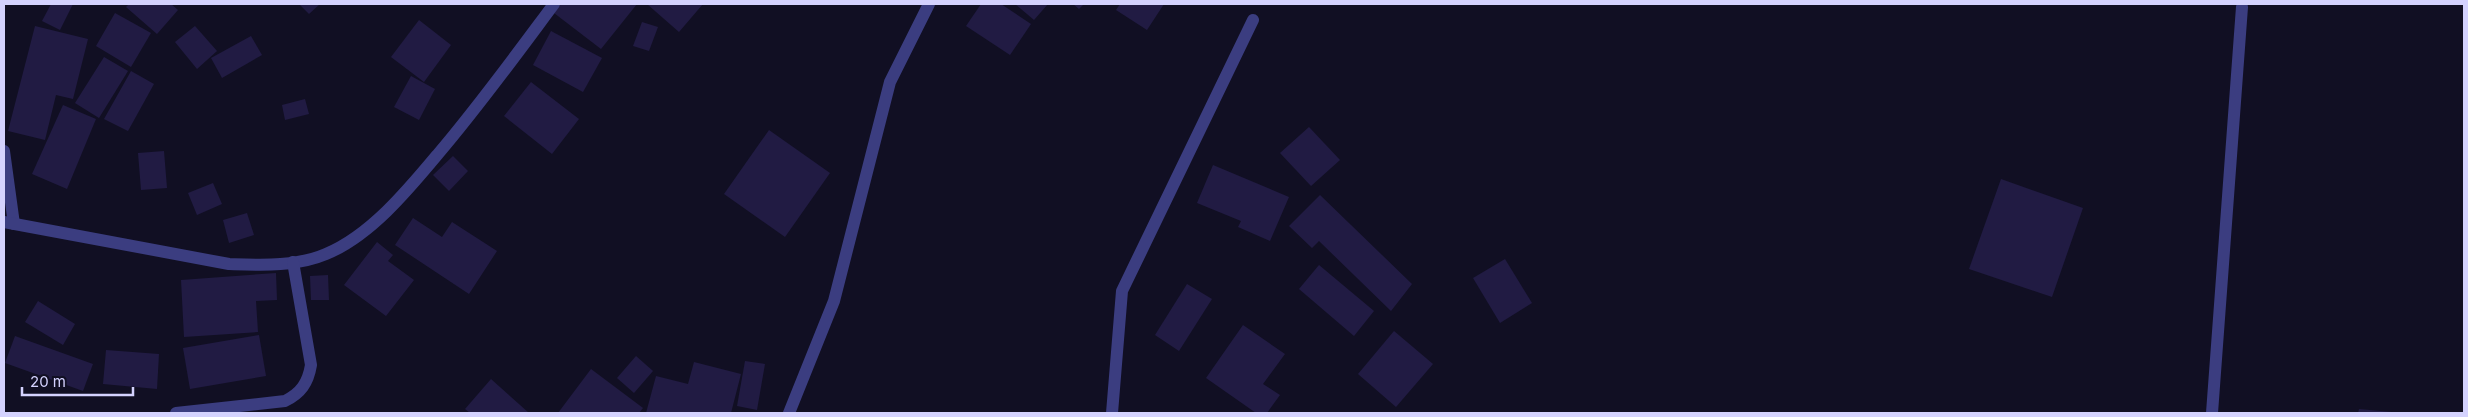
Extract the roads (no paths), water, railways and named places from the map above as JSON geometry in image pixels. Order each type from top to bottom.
[{"type":"street","points":[[4,151],[9,223],[229,264],[261,265],[293,262],[326,254],[370,227],[405,192],[471,115],[554,4]]},
{"type":"street","points":[[789,413],[834,301],[890,82],[929,4]]},
{"type":"street","points":[[2212,413],[2242,7]]},
{"type":"street","points":[[1112,413],[1122,291],[1253,20]]},
{"type":"street","points":[[176,413],[285,401],[295,396],[304,388],[309,377],[311,365],[293,262]]}]
